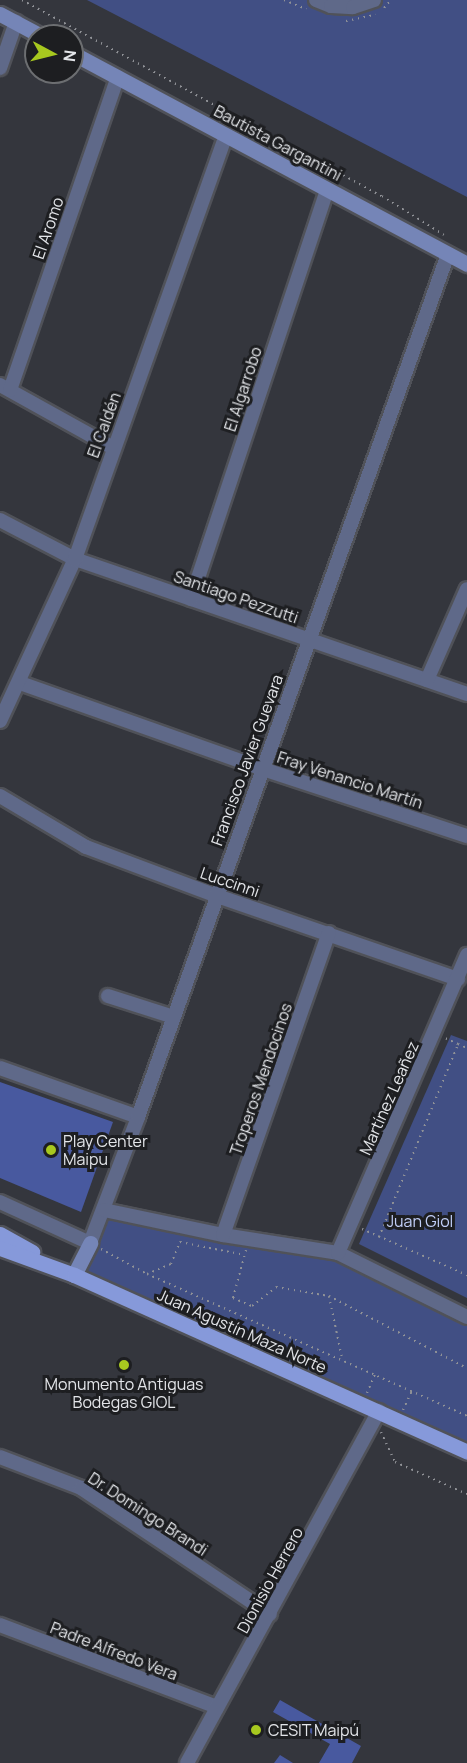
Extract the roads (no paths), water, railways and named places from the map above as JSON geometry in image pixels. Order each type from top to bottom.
[{"type":"main road","points":[[0,1234],[74,1275]]},
{"type":"main road","name":"Juan Agustín Maza Norte","points":[[0,1248],[74,1275],[362,1404],[377,1415],[399,1420],[467,1452]]},
{"type":"street","points":[[316,0],[331,6],[353,7],[374,0]]},
{"type":"street","points":[[0,14],[24,26]]},
{"type":"street","points":[[0,68],[16,22]]},
{"type":"street","name":"Bautista Gargantini","points":[[84,59],[467,264]]},
{"type":"street","name":"El Aromo","points":[[5,388],[118,77]]},
{"type":"street","name":"El Caldén","points":[[0,721],[20,683],[75,559],[225,135]]},
{"type":"street","name":"El Algarrobo","points":[[191,599],[327,190]]},
{"type":"street","name":"Francisco Javier Guevara","points":[[74,1275],[104,1210],[448,254]]},
{"type":"street","points":[[5,388],[113,448]]},
{"type":"street","name":"Santiago Pezzutti","points":[[0,520],[75,559],[467,694]]},
{"type":"street","points":[[427,680],[467,589]]},
{"type":"street","name":"Fray Venancio Martín","points":[[20,683],[263,769],[467,836]]},
{"type":"street","name":"Luccinni","points":[[0,796],[86,847],[218,896],[458,979]]},
{"type":"street","name":"Troperos Mendocinos","points":[[223,1235],[329,933]]},
{"type":"street","name":"Martínez Leañez","points":[[338,1253],[435,1034],[467,955]]},
{"type":"street","points":[[108,996],[174,1017]]},
{"type":"street","points":[[0,1068],[138,1117]]},
{"type":"street","points":[[0,1202],[90,1243]]},
{"type":"street","points":[[104,1210],[223,1235],[338,1253],[467,1317]]},
{"type":"street","name":"Dionisio Herrero","points":[[187,1763],[377,1415]]},
{"type":"street","name":"Dr. Domingo Brandi","points":[[0,1457],[81,1488],[270,1614]]},
{"type":"street","name":"Padre Alfredo Vera","points":[[0,1625],[217,1707]]},
{"type":"place","name":"Play Center Maipu","points":[[51,1150]]},
{"type":"place","name":"Monumento Antiguas Bodegas GIOL","points":[[124,1365]]},
{"type":"place","name":"CESIT Maipú","points":[[256,1730]]},
{"type":"park label","name":"Juan Giol","points":[[420,1221]]}]
